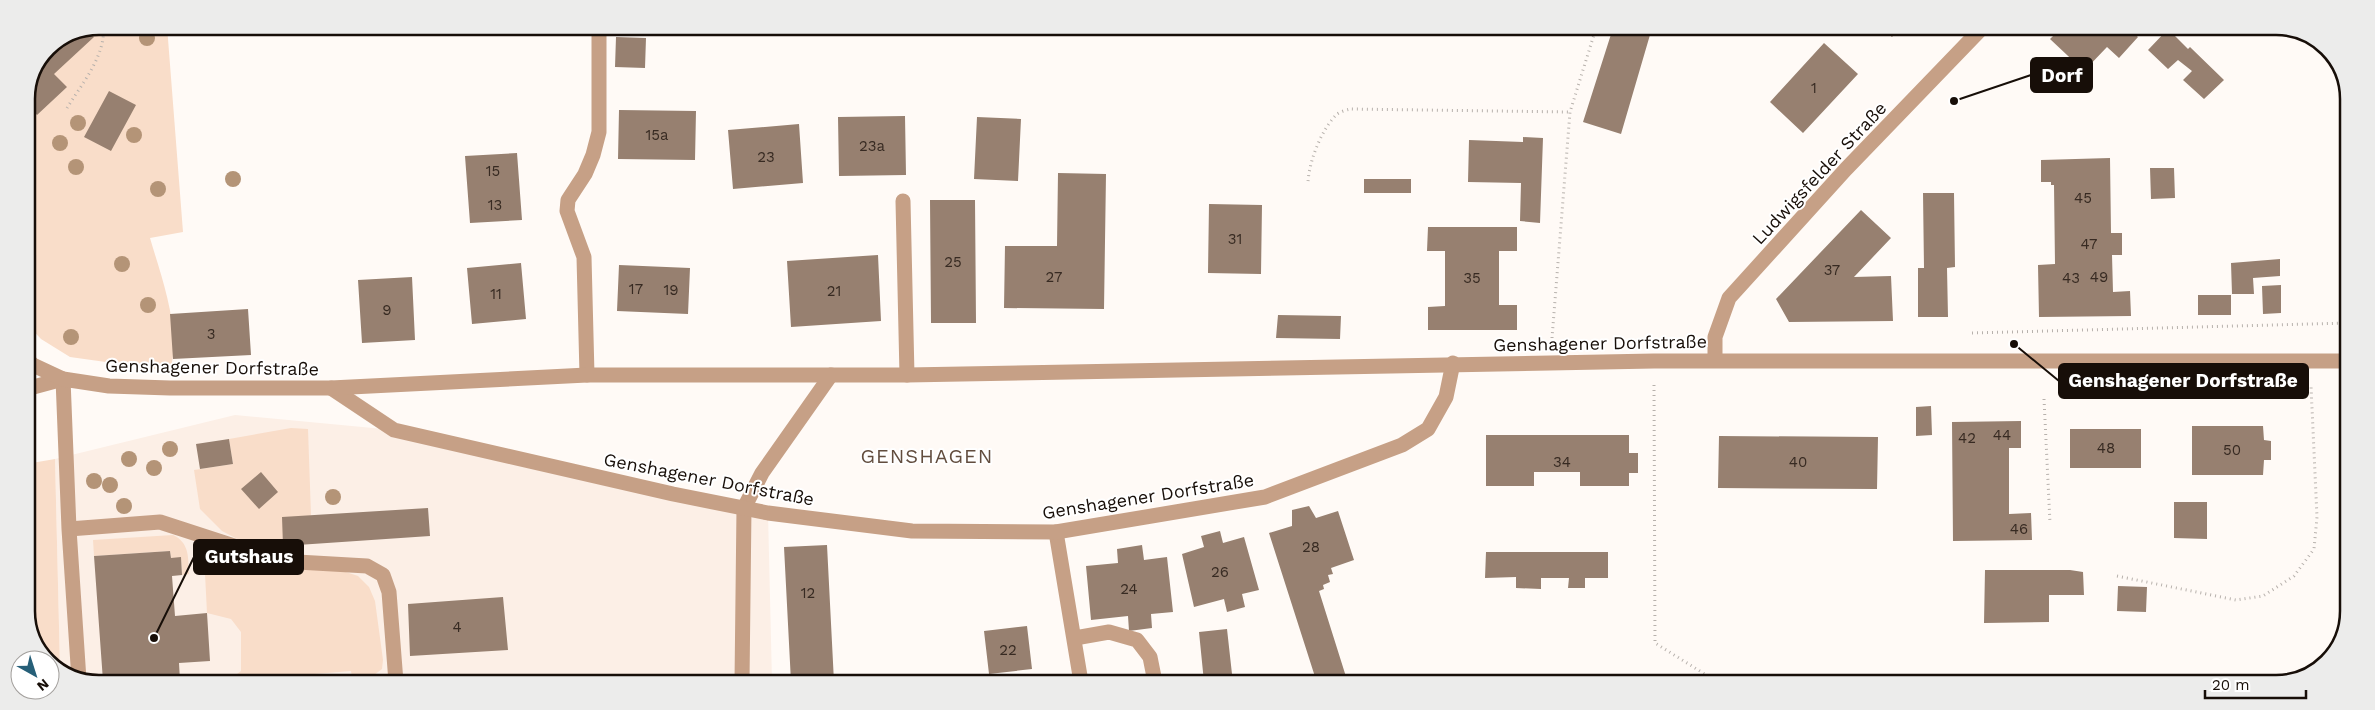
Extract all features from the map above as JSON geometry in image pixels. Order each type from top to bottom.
[{"type":"street","points":[[587,375],[584,257],[567,211],[568,200],[585,174],[593,155],[599,132],[599,35]]},
{"type":"street","name":"Ludwigsfelder Straße","points":[[1715,360],[1715,337],[1729,298],[1846,169],[1975,35]]},
{"type":"street","points":[[903,201],[907,375]]},
{"type":"street","name":"Genshagener Dorfstraße","points":[[63,379],[109,386],[331,388],[587,375],[907,375],[1654,360],[2340,361]]},
{"type":"street","name":"Genshagener Dorfstraße","points":[[331,388],[394,430],[673,494],[768,513],[912,531],[1056,532],[1265,497],[1402,445],[1428,429],[1446,397],[1453,363]]},
{"type":"street","points":[[35,366],[63,379]]},
{"type":"street","points":[[742,675],[744,508],[762,473],[831,375]]},
{"type":"street","points":[[35,387],[63,379]]},
{"type":"street","points":[[63,379],[68,529],[78,671]]},
{"type":"street","points":[[68,529],[160,522],[280,561],[367,566],[382,575],[389,592],[395,675]]},
{"type":"street","points":[[1056,532],[1080,675]]},
{"type":"street","points":[[1075,638],[1109,632],[1138,640],[1150,658],[1154,675]]},
{"type":"path","points":[[67,108],[99,52],[104,35]]},
{"type":"path","points":[[1549,362],[1570,112],[1594,35]]},
{"type":"path","points":[[1308,181],[1309,168],[1317,147],[1328,128],[1337,114],[1350,109],[1570,112]]},
{"type":"path","points":[[1963,334],[2340,324]]},
{"type":"path","points":[[1654,360],[1655,643],[1706,675]]},
{"type":"path","points":[[2117,576],[2236,600],[2263,596],[2294,576],[2314,548],[2317,517],[2310,361]]},
{"type":"path","points":[[2044,399],[2050,523]]},
{"type":"shaded area","points":[[168,35],[183,232],[150,238],[172,321],[173,355],[170,371],[70,357],[41,339],[35,333],[35,99],[40,75],[46,63],[63,46],[87,36]]},
{"type":"shaded area","points":[[235,415],[394,430],[768,513],[772,675],[99,675],[82,673],[63,664],[60,661],[55,459]]},
{"type":"shaded area","points":[[291,428],[308,429],[311,515],[283,546],[284,553],[245,543],[222,531],[200,509],[194,470],[233,464],[229,439]]},
{"type":"shaded area","points":[[55,459],[60,650],[48,650],[40,635],[35,615],[35,462]]},
{"type":"shaded area","points":[[173,535],[183,542],[187,551],[189,574],[182,575],[181,558],[171,558],[170,551],[94,556],[93,540]]},
{"type":"shaded area","points":[[204,554],[230,554],[272,566],[343,571],[358,576],[369,587],[375,601],[383,660],[382,669],[374,675],[352,675],[351,671],[302,675],[236,675],[241,671],[241,632],[231,619],[207,613]]},
{"type":"building","points":[[1611,35],[1650,35],[1621,134],[1583,122]]},
{"type":"building","points":[[2054,35],[2136,35],[2138,37],[2119,58],[2107,47],[2084,71],[2050,39]]},
{"type":"building","points":[[2162,35],[2174,35],[2188,49],[2190,47],[2224,80],[2204,99],[2183,80],[2192,71],[2178,60],[2168,69],[2148,50]]},
{"type":"building","points":[[93,36],[94,37],[54,74],[67,87],[37,115],[35,113],[36,87],[46,63],[63,46],[75,40]]},
{"type":"building","points":[[616,37],[646,38],[645,68],[615,67]]},
{"type":"building","points":[[1824,43],[1858,74],[1803,133],[1770,102]]},
{"type":"building","points":[[109,91],[136,105],[111,151],[84,137]]},
{"type":"building","points":[[619,110],[696,111],[695,160],[618,159]]},
{"type":"building","points":[[905,116],[906,175],[839,176],[838,117]]},
{"type":"building","points":[[977,117],[1021,119],[1018,181],[974,179]]},
{"type":"building","points":[[799,124],[803,183],[733,189],[728,130]]},
{"type":"building","points":[[1523,137],[1543,138],[1540,223],[1520,221],[1521,183],[1468,182],[1469,140],[1523,142]]},
{"type":"building","points":[[517,153],[522,220],[470,223],[465,156]]},
{"type":"building","points":[[2110,158],[2111,233],[2122,233],[2122,255],[2112,255],[2113,292],[2130,291],[2131,316],[2039,317],[2038,265],[2055,264],[2054,185],[2051,185],[2051,182],[2041,182],[2041,160]]},
{"type":"building","points":[[2150,168],[2174,168],[2175,198],[2151,199]]},
{"type":"building","points":[[1058,173],[1106,174],[1104,309],[1004,308],[1005,246],[1057,246]]},
{"type":"building","points":[[1364,179],[1411,179],[1411,193],[1364,193]]},
{"type":"building","points":[[1923,193],[1954,193],[1955,267],[1947,268],[1948,317],[1918,317],[1918,268],[1924,268]]},
{"type":"building","points":[[930,200],[975,200],[976,323],[931,323]]},
{"type":"building","points":[[1209,204],[1262,205],[1261,274],[1208,273]]},
{"type":"building","points":[[1861,210],[1891,238],[1854,277],[1891,276],[1893,321],[1789,322],[1776,299]]},
{"type":"building","points":[[1428,227],[1517,227],[1517,251],[1499,251],[1499,305],[1517,305],[1517,330],[1428,330],[1428,307],[1445,306],[1445,251],[1427,251]]},
{"type":"building","points":[[878,255],[881,321],[791,327],[787,261]]},
{"type":"building","points":[[2280,259],[2280,276],[2253,278],[2254,294],[2232,294],[2231,263]]},
{"type":"building","points":[[521,263],[526,319],[472,324],[467,268]]},
{"type":"building","points":[[619,265],[690,268],[688,314],[617,311]]},
{"type":"building","points":[[412,277],[415,340],[362,343],[358,280]]},
{"type":"building","points":[[2281,285],[2281,313],[2263,314],[2262,286]]},
{"type":"building","points":[[2198,295],[2231,295],[2231,315],[2198,315]]},
{"type":"building","points":[[248,309],[251,355],[173,359],[170,314]]},
{"type":"building","points":[[1278,315],[1341,316],[1340,339],[1276,338]]},
{"type":"building","points":[[1931,406],[1932,435],[1916,436],[1916,407]]},
{"type":"building","points":[[2021,421],[2021,448],[2009,448],[2009,514],[2031,513],[2032,540],[1953,541],[1952,422]]},
{"type":"building","points":[[2192,426],[2263,426],[2264,440],[2271,441],[2271,460],[2264,460],[2263,475],[2192,475]]},
{"type":"building","points":[[2070,429],[2141,429],[2141,468],[2070,468]]},
{"type":"building","points":[[1486,435],[1629,435],[1629,453],[1638,453],[1638,473],[1629,473],[1629,486],[1580,486],[1580,472],[1534,472],[1534,486],[1486,486]]},
{"type":"building","points":[[1719,436],[1878,437],[1877,489],[1718,488]]},
{"type":"building","points":[[229,439],[233,464],[200,469],[196,444]]},
{"type":"building","points":[[261,472],[278,492],[259,509],[241,489]]},
{"type":"building","points":[[2174,502],[2207,502],[2207,539],[2174,538]]},
{"type":"building","points":[[1309,506],[1316,518],[1338,511],[1354,560],[1331,568],[1333,574],[1328,575],[1330,582],[1323,585],[1324,589],[1319,591],[1345,675],[1314,675],[1269,533],[1292,526],[1292,510]]},
{"type":"building","points":[[428,508],[430,536],[283,546],[282,517]]},
{"type":"building","points":[[1220,531],[1223,543],[1244,537],[1259,590],[1242,594],[1245,607],[1227,612],[1224,599],[1194,607],[1182,554],[1204,547],[1201,536]]},
{"type":"building","points":[[827,545],[834,675],[791,675],[784,547]]},
{"type":"building","points":[[1142,545],[1144,560],[1167,557],[1173,612],[1151,614],[1152,628],[1129,631],[1128,616],[1091,620],[1086,566],[1118,563],[1117,549]]},
{"type":"building","points":[[170,551],[171,558],[181,557],[182,575],[172,576],[175,616],[207,613],[210,661],[179,663],[180,675],[103,675],[94,556]]},
{"type":"building","points":[[1486,552],[1608,552],[1608,578],[1585,578],[1585,588],[1568,588],[1569,578],[1541,578],[1541,589],[1516,588],[1516,577],[1485,578]]},
{"type":"building","points":[[1985,570],[2070,570],[2083,572],[2084,595],[2049,595],[2049,622],[1984,623]]},
{"type":"building","points":[[2118,586],[2147,587],[2146,612],[2117,611]]},
{"type":"building","points":[[503,597],[508,650],[410,656],[408,604]]},
{"type":"building","points":[[1027,626],[1032,669],[989,674],[984,631]]},
{"type":"building","points":[[1227,629],[1232,675],[1203,675],[1199,632]]},
{"type":"place","name":"Dorf","points":[[1954,101]]},
{"type":"place","name":"Genshagener Dorfstraße","points":[[2014,344]]},
{"type":"place","name":"Gutshaus","points":[[154,638]]},
{"type":"district","name":"GENSHAGEN","points":[[927,456]]}]
